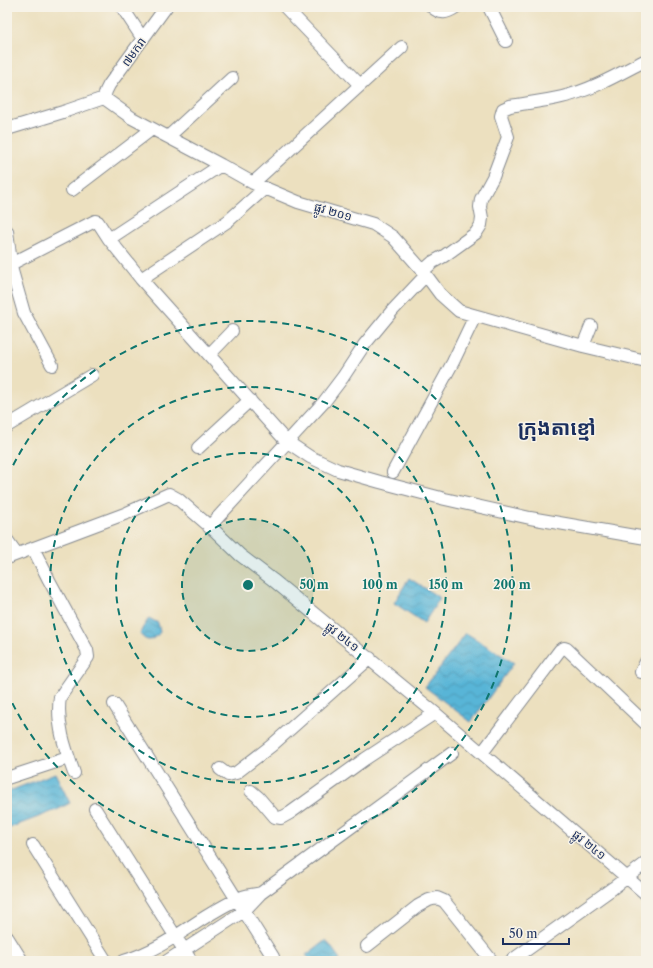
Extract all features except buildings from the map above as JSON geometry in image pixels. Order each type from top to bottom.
[{"type":"street","points":[[122,7],[143,39]]},
{"type":"street","name":"៧មករា","points":[[104,98],[106,91],[166,7]]},
{"type":"street","points":[[285,7],[360,85]]},
{"type":"street","points":[[432,7],[443,13],[456,7]]},
{"type":"street","points":[[489,7],[506,41]]},
{"type":"street","points":[[253,183],[402,47]]},
{"type":"street","points":[[209,527],[222,515],[286,441],[324,402],[343,377],[364,344],[433,262],[476,233],[481,225],[481,200],[493,177],[508,137],[508,133],[501,116],[503,109],[510,106],[562,97],[587,89],[613,78],[646,60]]},
{"type":"street","points":[[168,137],[232,78]]},
{"type":"street","points":[[7,129],[104,98]]},
{"type":"street","name":"ផ្លូវ ២០១","points":[[104,98],[132,118],[253,183],[298,202],[373,224],[392,237],[425,273],[440,294],[459,311],[583,346],[646,361]]},
{"type":"street","points":[[72,190],[152,129]]},
{"type":"street","points":[[109,239],[221,165]]},
{"type":"street","points":[[141,279],[228,220],[265,188]]},
{"type":"street","points":[[10,269],[96,221],[141,279],[286,441],[310,458],[338,470],[445,499],[530,518],[646,538]]},
{"type":"street","points":[[7,231],[10,269],[24,313],[52,365]]},
{"type":"street","points":[[393,472],[453,362],[475,316]]},
{"type":"street","points":[[583,346],[590,326]]},
{"type":"street","points":[[209,355],[232,331]]},
{"type":"street","points":[[7,426],[92,375]]},
{"type":"street","points":[[198,448],[250,400]]},
{"type":"street","name":"ផ្លូវ ២៤១","points":[[12,556],[127,513],[169,494],[178,499],[240,555],[370,658],[646,894]]},
{"type":"street","points":[[7,540],[12,556]]},
{"type":"street","points":[[33,548],[87,650],[88,657],[60,697],[59,704],[62,736],[74,773]]},
{"type":"street","points":[[482,753],[560,650],[564,648],[567,649],[646,724]]},
{"type":"street","points":[[220,770],[228,775],[236,773],[271,746],[370,658]]},
{"type":"street","points":[[114,704],[273,956]]},
{"type":"street","points":[[251,791],[275,817],[281,818],[382,747],[435,713]]},
{"type":"street","points":[[167,961],[244,911],[261,893],[452,753]]},
{"type":"street","points":[[7,778],[68,758]]},
{"type":"street","points":[[95,809],[192,961]]},
{"type":"street","points":[[33,845],[106,961]]},
{"type":"street","points":[[511,961],[607,893],[646,863]]},
{"type":"street","points":[[124,961],[160,946],[237,900],[261,893]]},
{"type":"street","points":[[367,946],[418,906],[429,900],[437,898],[444,901],[492,961]]},
{"type":"street","points":[[7,936],[22,961]]},
{"type":"water","points":[[409,578],[440,598],[424,623],[394,603]]},
{"type":"water","points":[[149,618],[158,623],[160,632],[153,639],[148,640],[140,634]]},
{"type":"water","points":[[466,633],[514,663],[471,722],[425,687]]},
{"type":"water","points":[[55,773],[70,803],[59,809],[7,829],[7,792]]},
{"type":"water","points":[[326,940],[340,959],[337,961],[311,961],[306,955]]},
{"type":"district","name":"ក្រុងតាខ្មៅ","points":[[557,428]]}]
